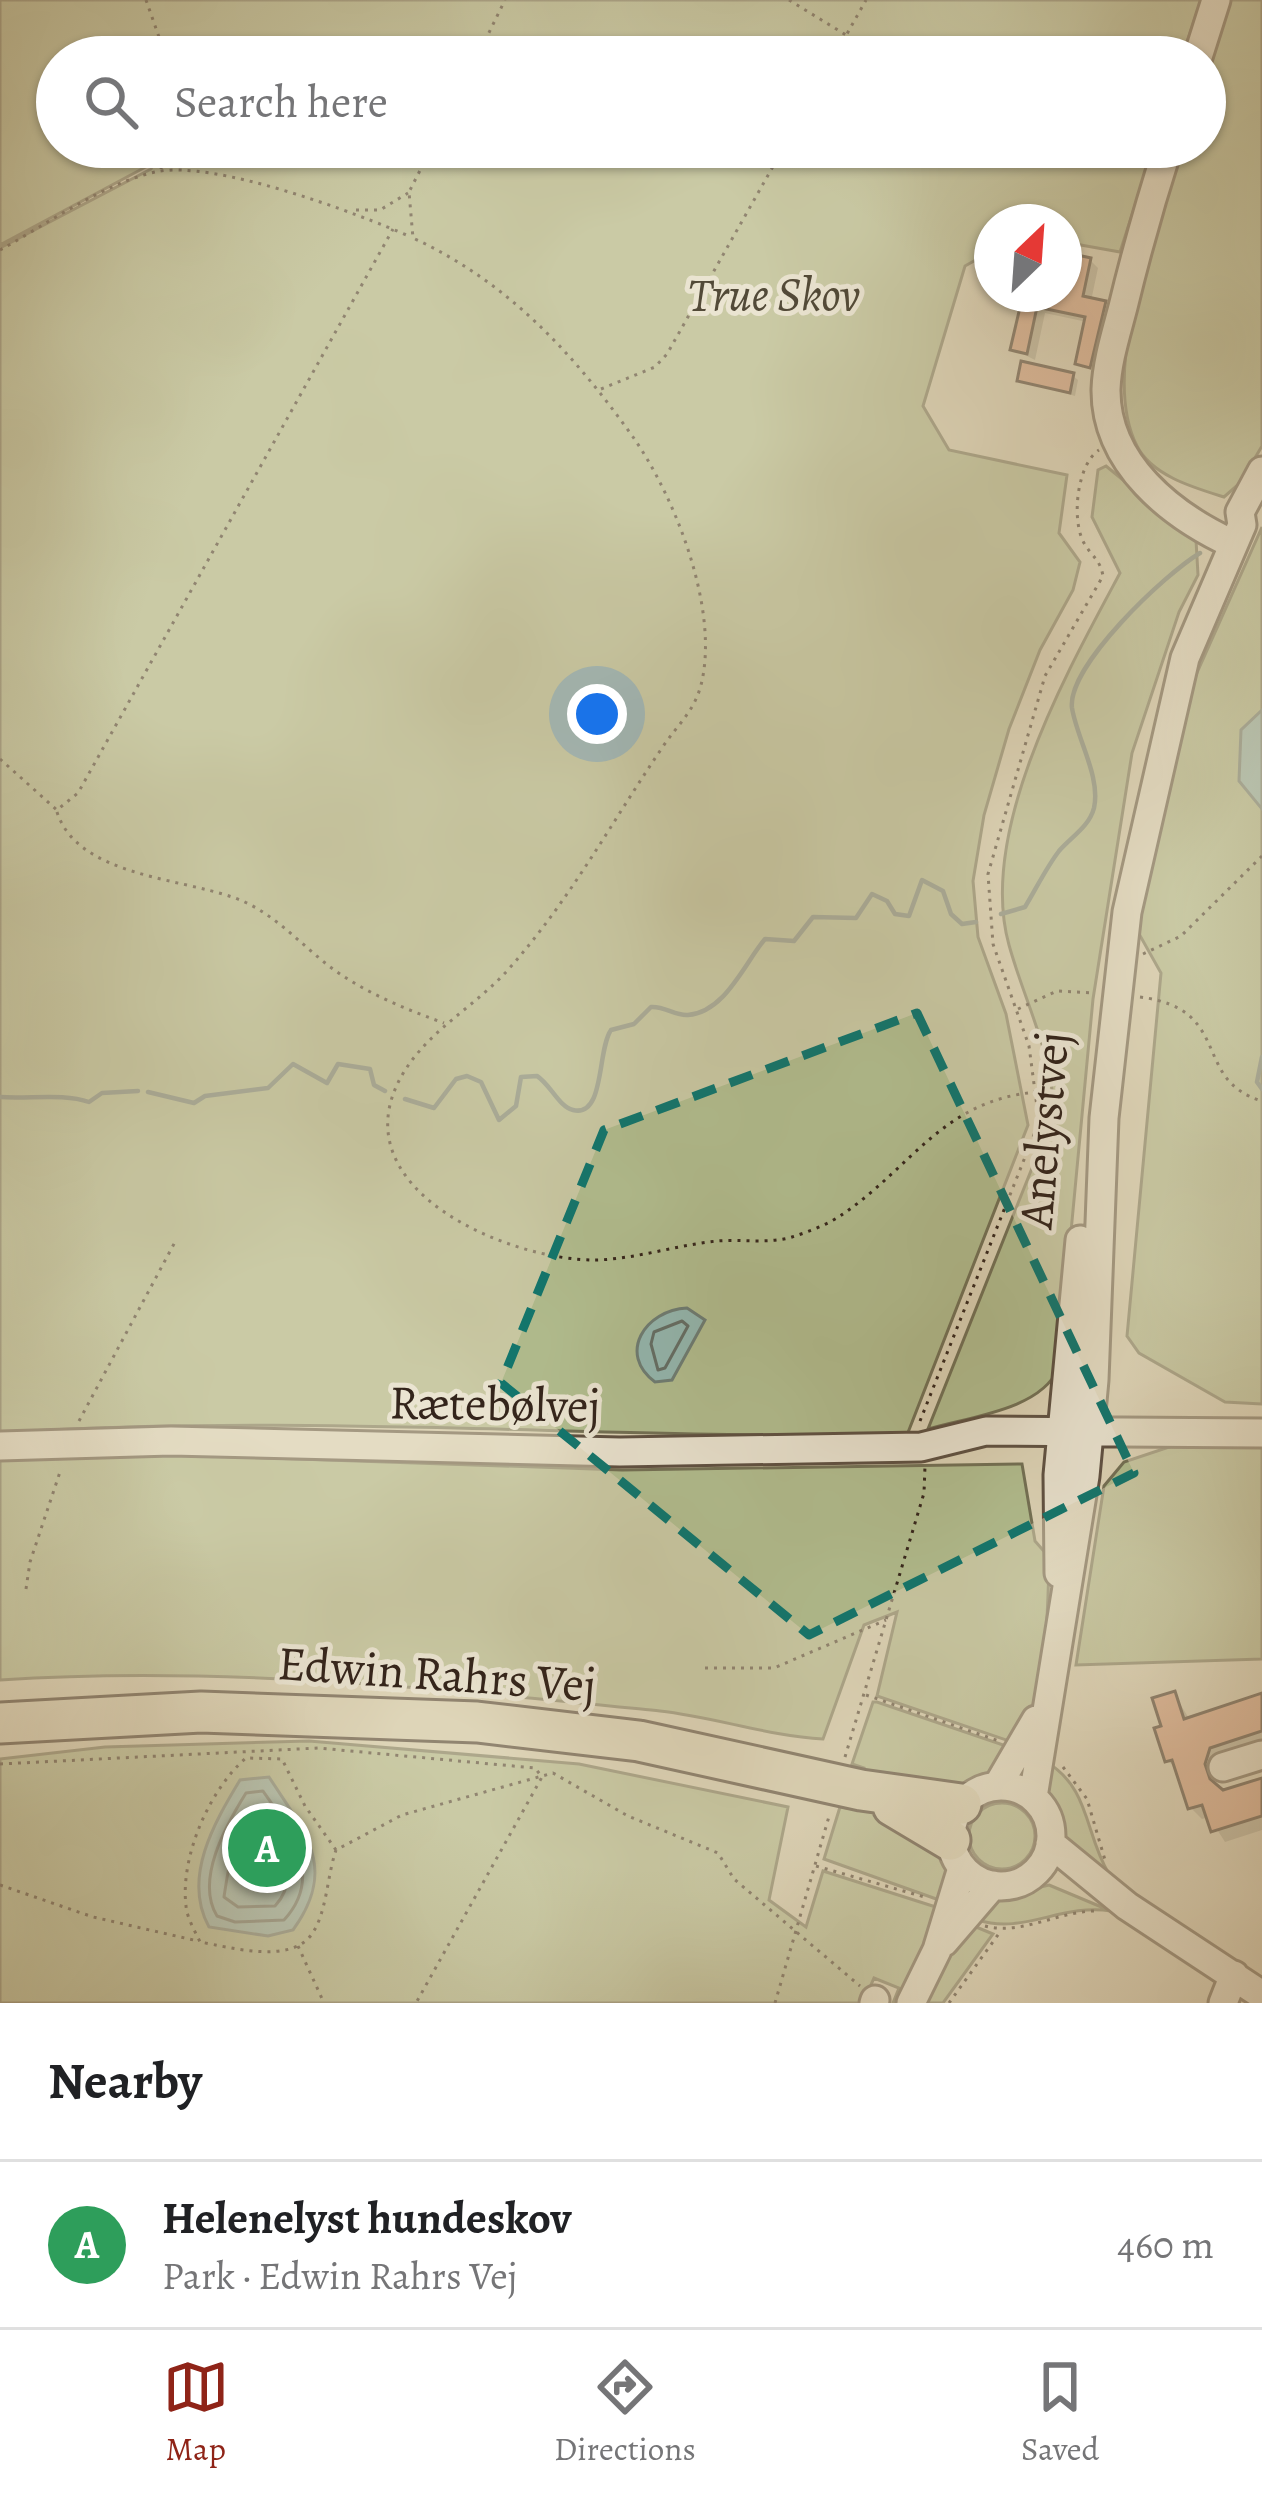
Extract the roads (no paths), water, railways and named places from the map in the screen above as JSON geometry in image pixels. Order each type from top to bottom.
[{"type":"highway","name":"Edwin Rahrs Vej","points":[[0,1724],[201,1712],[454,1720],[639,1741],[846,1785],[958,1838]]},
{"type":"street","points":[[1205,36],[1216,0]]},
{"type":"street","points":[[1161,168],[1109,363],[1106,391],[1116,441],[1131,467],[1155,489],[1238,535]]},
{"type":"street","name":"Anelystvej","points":[[1109,994],[1121,958],[1142,838],[1186,658],[1238,535],[1240,512],[1262,471]]},
{"type":"street","name":"Anelystvej","points":[[1238,535],[1262,504]]},
{"type":"street","name":"Anelystvej","points":[[1033,1797],[1030,1752],[1050,1689],[1061,1624],[1098,1212],[1109,994],[1146,758],[1174,665],[1186,658]]},
{"type":"street","name":"Rætebølvej","points":[[0,1446],[69,1442],[620,1452],[921,1447],[986,1431],[1030,1412],[1076,1423],[1119,1414],[1185,1431],[1262,1433]]},
{"type":"street","name":"Anelystvej","points":[[998,1785],[1030,1752]]},
{"type":"street","points":[[1223,1767],[1262,1755]]},
{"type":"street","points":[[911,2003],[937,1950],[950,1908],[958,1838],[978,1791],[998,1785],[1033,1797],[1048,1817],[1050,1843],[1034,1874],[1019,1882],[993,1885],[937,1950]]},
{"type":"street","points":[[958,1838],[993,1885]]},
{"type":"street","points":[[1050,1843],[1116,1908]]},
{"type":"street","points":[[1034,1874],[1116,1908],[1262,1994]]},
{"type":"street","points":[[1222,2003],[1234,1975]]},
{"type":"water","points":[[1262,710],[1262,809],[1239,781],[1241,730]]},
{"type":"water","points":[[687,1308],[705,1320],[672,1380],[655,1382],[638,1359],[641,1335],[659,1316]]},
{"type":"water","points":[[269,1777],[312,1852],[313,1888],[306,1908],[293,1930],[268,1936],[209,1927],[199,1889],[212,1832],[240,1780]]},
{"type":"waterway","points":[[1001,914],[1025,907],[1054,858],[1092,815],[1091,771],[1072,708],[1085,669],[1143,600],[1200,553]]},
{"type":"waterway","points":[[405,1099],[434,1108],[456,1079],[467,1076],[481,1082],[499,1120],[516,1106],[521,1077],[537,1076],[568,1108],[583,1110],[595,1093],[611,1030],[634,1024],[651,1007],[688,1015],[713,1005],[765,939],[794,941],[813,917],[856,918],[872,894],[887,901],[895,914],[909,916],[922,880],[943,891],[951,914],[962,924],[976,922]]},
{"type":"waterway","points":[[1262,1057],[1257,1082],[1262,1089]]},
{"type":"waterway","points":[[148,1092],[194,1103],[205,1096],[268,1088],[293,1064],[327,1083],[338,1064],[370,1069],[374,1085],[385,1091]]},
{"type":"waterway","points":[[0,1097],[89,1102],[102,1093],[138,1091]]},
{"type":"place","name":"Helenelyst hundeskov","points":[[267,1848]]},
{"type":"park label","name":"True Skov","points":[[774,294]]}]
